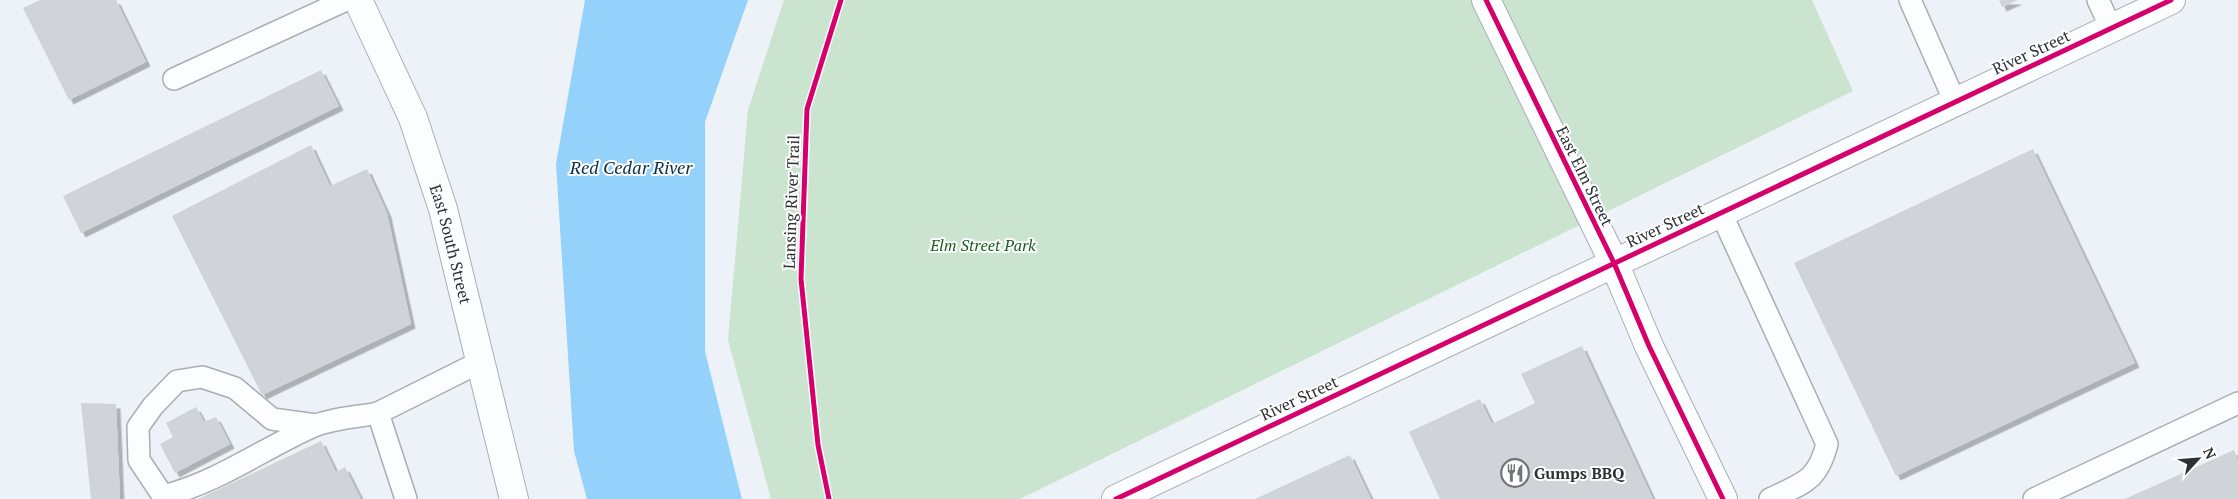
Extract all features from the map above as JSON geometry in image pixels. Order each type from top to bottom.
[{"type":"street","name":"East South Street","points":[[358,0],[414,118],[443,209],[514,499]]},
{"type":"street","name":"East Elm Street","points":[[1486,0],[1614,263],[1649,346],[1723,499]]},
{"type":"street","name":"River Street","points":[[1116,499],[2171,0]]},
{"type":"lane","points":[[174,79],[346,0]]},
{"type":"lane","points":[[1910,0],[1955,102]]},
{"type":"lane","points":[[2098,0],[2111,28]]},
{"type":"lane","points":[[1721,213],[1826,444],[1822,462],[1809,480],[1770,499]]},
{"type":"lane","points":[[316,425],[272,419],[235,388],[202,377],[177,382],[153,406],[138,427],[139,460],[163,496],[178,492],[222,473],[316,425],[378,413],[480,362]]},
{"type":"lane","points":[[2034,499],[2238,403]]},
{"type":"lane","points":[[378,413],[406,499]]},
{"type":"green space","name":"Elm Street Park","points":[[784,0],[1812,0],[1853,91],[1020,499],[771,499],[728,340],[748,110]]},
{"type":"water","name":"Red Cedar River","points":[[585,0],[748,0],[705,122],[705,351],[742,499],[587,499],[574,451],[556,164]]},
{"type":"building","points":[[40,0],[116,0],[146,62],[69,100],[23,8]]},
{"type":"building","points":[[1999,0],[2018,0],[2002,7]]},
{"type":"building","points":[[321,70],[339,106],[81,233],[63,196]]},
{"type":"building","points":[[311,145],[330,186],[367,169],[387,213],[411,324],[262,395],[172,216]]},
{"type":"building","points":[[2033,149],[2135,363],[1896,476],[1794,263]]},
{"type":"building","points":[[1582,346],[1653,499],[1440,499],[1409,432],[1480,399],[1492,424],[1535,403],[1521,374]]},
{"type":"building","points":[[81,403],[116,404],[120,499],[91,499]]},
{"type":"building","points":[[196,407],[204,422],[216,417],[230,444],[175,473],[160,444],[173,437],[166,423]]},
{"type":"building","points":[[321,441],[336,472],[345,467],[361,499],[198,499]]},
{"type":"building","points":[[2234,450],[2238,460],[2238,499],[2125,499]]},
{"type":"building","points":[[1350,455],[1371,499],[1255,499]]},
{"type":"cycle path","name":"Lansing River Trail","points":[[829,499],[818,445],[801,279],[807,109],[841,0]]},
{"type":"cycle path","points":[[1486,0],[1614,263],[1649,346],[1723,499]]},
{"type":"cycle path","points":[[1116,499],[2171,0]]},
{"type":"place","name":"Gumps BBQ","points":[[1515,473]]}]
